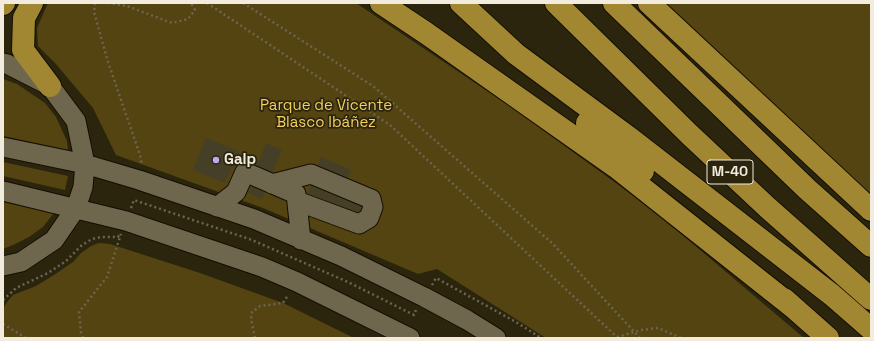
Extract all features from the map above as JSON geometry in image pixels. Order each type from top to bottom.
[{"type":"highway","points":[[32,3],[24,18],[23,50],[50,86]]},
{"type":"highway","points":[[381,3],[426,32],[616,167],[794,308]]},
{"type":"highway","points":[[453,3],[480,32],[527,74],[604,137],[697,218],[828,338]]},
{"type":"highway","points":[[461,3],[516,54],[627,136],[832,295],[871,329]]},
{"type":"highway","points":[[547,3],[593,40]]},
{"type":"highway","name":"M-40","points":[[556,3],[768,208],[871,299]]},
{"type":"highway","name":"M-40","points":[[614,3],[807,189],[871,246]]},
{"type":"highway","points":[[649,3],[871,210]]},
{"type":"street","points":[[3,63],[50,86],[76,121],[85,164],[83,186],[76,208],[54,240],[22,262],[3,266]]},
{"type":"street","points":[[3,147],[85,164],[139,180],[254,220],[341,256],[424,297],[467,320],[496,338]]},
{"type":"street","points":[[217,207],[236,192],[245,172],[296,194],[301,240]]},
{"type":"street","points":[[272,184],[311,174],[371,199],[373,207],[369,218],[360,224],[297,201]]},
{"type":"street","points":[[3,191],[126,221],[262,266],[410,338]]},
{"type":"path","points":[[95,3],[94,12],[108,62],[140,155],[142,169],[134,200]]},
{"type":"path","points":[[108,3],[126,6],[172,23],[188,19],[195,10],[191,3]]},
{"type":"path","points":[[207,3],[390,125],[618,338],[641,330],[658,328],[681,338]]},
{"type":"path","points":[[243,3],[373,86],[552,243],[640,338]]},
{"type":"path","points":[[83,338],[81,333],[79,312],[107,277],[126,221]]},
{"type":"path","points":[[255,338],[251,320],[252,312],[260,306],[283,303],[296,282]]},
{"type":"path","points":[[3,324],[26,338]]},
{"type":"green space","name":"Parque de Vicente Blasco Ibáñez","points":[[48,3],[356,3],[511,107],[653,210],[804,338],[546,338],[437,269],[418,274],[263,208],[116,155],[93,108],[55,63],[38,46],[37,28]]},
{"type":"green space","points":[[657,3],[871,3],[871,197]]},
{"type":"green space","points":[[3,79],[17,84],[45,103],[56,117],[67,141],[68,150],[3,136]]},
{"type":"green space","points":[[3,162],[68,176],[65,190],[3,176]]},
{"type":"green space","points":[[3,202],[54,213],[43,227],[29,237],[3,249]]},
{"type":"green space","points":[[99,243],[110,244],[200,273],[283,303],[354,338],[3,338],[3,309],[13,295],[36,286],[73,262],[81,253],[91,246]]},
{"type":"building","points":[[206,138],[238,151],[237,153],[259,161],[266,143],[282,150],[262,199],[246,192],[254,174],[232,166],[225,183],[193,170]]},
{"type":"building","points":[[321,157],[351,170],[346,181],[316,169]]},
{"type":"building","points":[[313,181],[369,204],[364,216],[308,193]]},
{"type":"place","name":"Galp","points":[[216,160]]}]
